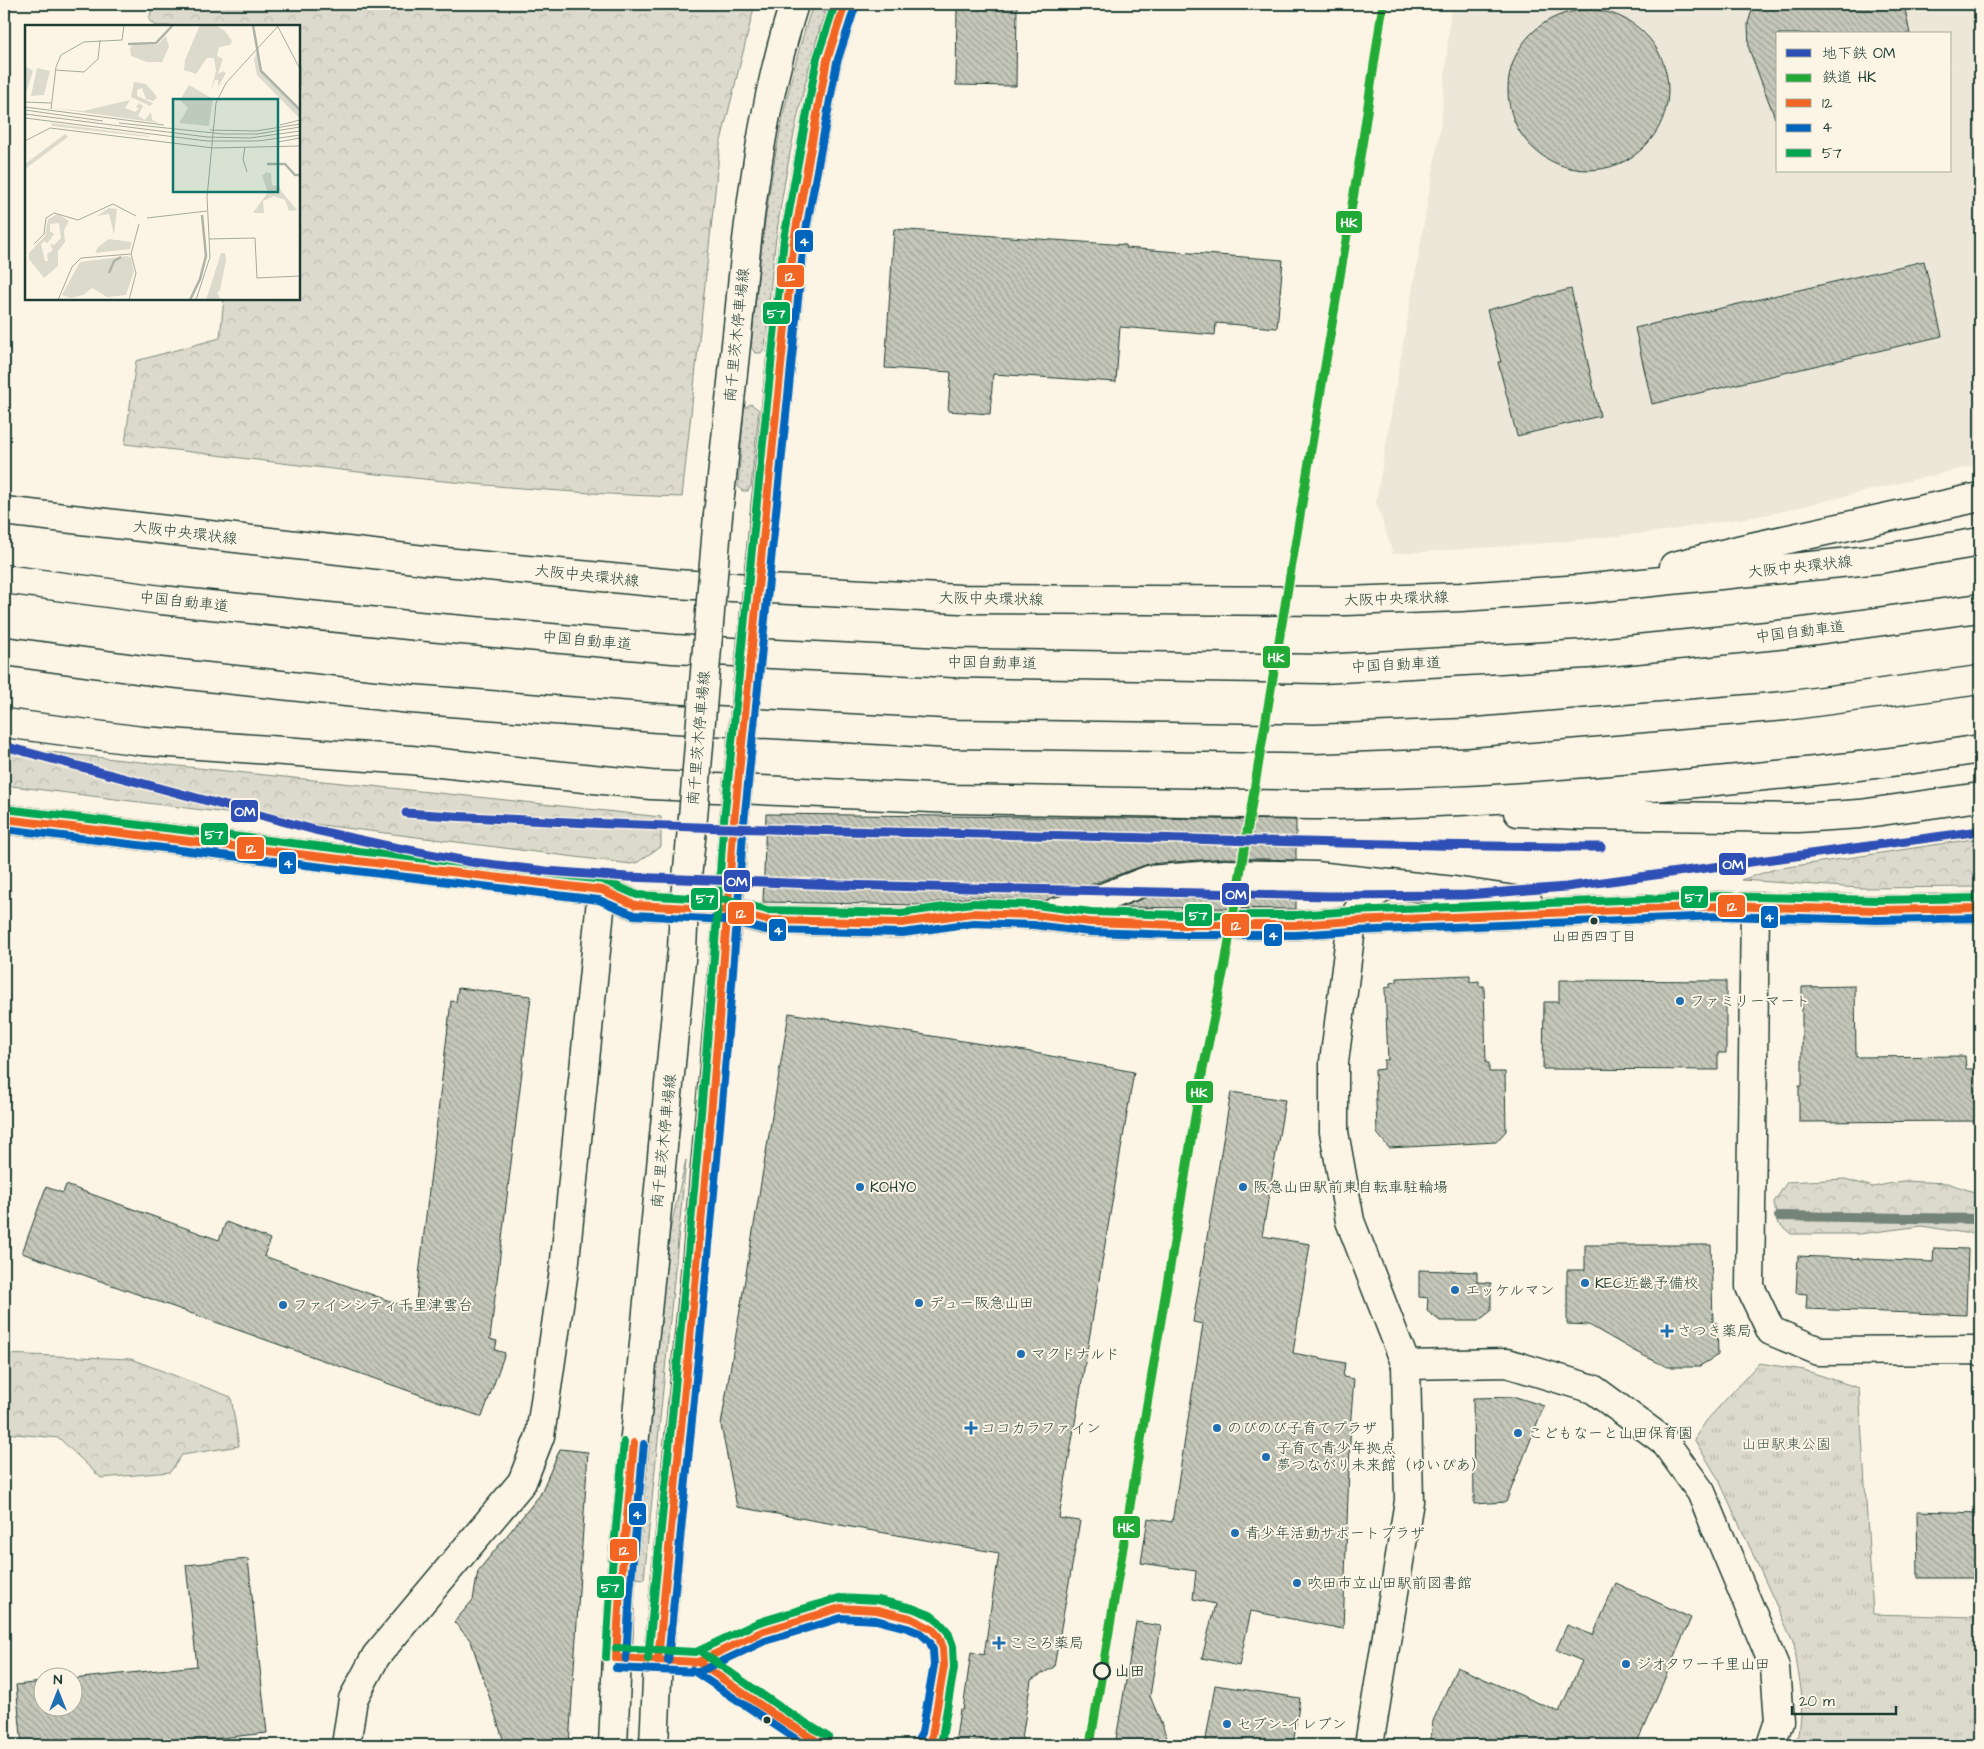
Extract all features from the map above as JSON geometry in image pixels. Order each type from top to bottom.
[{"type":"main road","name":"南千里茨木停車場線","points":[[612,1745],[620,1591],[682,950],[684,907],[718,515],[746,244],[760,150],[780,49],[794,4]]},
{"type":"main road","points":[[654,1745],[658,1660],[700,1224],[728,910],[733,831],[794,240],[827,60],[845,4]]},
{"type":"main road","points":[[1582,589],[1738,550],[1980,497]]},
{"type":"main road","name":"大阪中央環状線","points":[[4,512],[424,560],[665,583],[960,599],[1345,601],[1461,597],[1582,589],[1880,559],[1980,542]]},
{"type":"main road","name":"中国自動車道","points":[[4,579],[160,600],[673,649],[954,663],[1312,669],[1587,654],[1787,634],[1980,608]]},
{"type":"main road","points":[[4,651],[151,671],[410,699],[657,718],[953,734],[1315,739],[1466,733],[1785,706],[1980,680]]},
{"type":"main road","points":[[4,723],[142,741],[411,760],[650,785],[953,798],[1365,805],[1577,815],[1798,818],[1860,814],[1980,798]]},
{"type":"main road","points":[[1365,805],[1607,792],[1795,773],[1980,749]]},
{"type":"main road","points":[[4,819],[602,890],[635,904],[728,910],[766,920],[902,923],[972,913],[1035,916],[1090,922],[1178,925],[1296,925],[1719,906],[1877,910],[1980,908]]},
{"type":"main road","points":[[1035,916],[1078,907],[1149,880],[1225,874],[1296,875],[1393,884],[1597,912]]},
{"type":"main road","points":[[1369,1745],[1409,1501],[1406,1366],[1350,1221],[1334,1132],[1334,1062],[1352,921],[1360,905],[1371,894],[1393,884]]},
{"type":"main road","points":[[346,1745],[352,1698],[376,1656],[522,1482],[540,1436],[564,1270],[602,890]]},
{"type":"main road","points":[[1756,908],[1750,1287],[1771,1331],[1819,1350],[1974,1350],[1980,1352]]},
{"type":"main road","points":[[1406,1366],[1507,1363],[1593,1388],[1664,1441],[1701,1492],[1775,1668],[1779,1721],[1771,1745]]},
{"type":"shaded area","points":[[1451,4],[1980,4],[1980,464],[1771,514],[1657,532],[1536,544],[1393,554],[1376,502],[1441,124]]},
{"type":"green space","points":[[153,4],[755,4],[720,145],[682,497],[543,490],[473,484],[125,444],[136,361],[220,338],[224,300],[300,300],[300,25],[154,25],[149,20]]},
{"type":"green space","points":[[813,4],[827,4],[803,93],[784,184],[775,245],[765,347],[761,353],[755,353],[751,347],[760,260],[772,174],[789,88]]},
{"type":"green space","points":[[751,404],[759,410],[751,486],[748,491],[742,491],[738,486],[744,408]]},
{"type":"green space","points":[[4,747],[661,817],[661,846],[638,862],[631,864],[4,785]]},
{"type":"green space","points":[[1980,838],[1980,887],[1860,888],[1741,880],[1775,869]]},
{"type":"green space","points":[[686,1160],[644,1579],[633,1578],[665,1253]]},
{"type":"green space","points":[[1845,1179],[1873,1187],[1903,1181],[1947,1183],[1980,1194],[1980,1233],[1964,1233],[1922,1226],[1859,1234],[1791,1234],[1777,1222],[1774,1202],[1787,1182]]},
{"type":"green space","points":[[4,1354],[131,1359],[231,1397],[239,1446],[182,1455],[170,1472],[101,1478],[59,1438],[4,1433]]},
{"type":"green space","name":"山田駅東公園","points":[[1759,1363],[1804,1370],[1859,1388],[1873,1614],[1974,1617],[1980,1627],[1980,1745],[1797,1745],[1802,1696],[1794,1644],[1719,1480],[1694,1439],[1707,1420]]},
{"type":"building","points":[[957,4],[1017,4],[1016,86],[956,85]]},
{"type":"building","points":[[1754,4],[1904,4],[1910,32],[1776,32],[1775,118],[1749,49],[1748,23]]},
{"type":"building","points":[[1596,10],[1626,19],[1645,33],[1655,45],[1662,59],[1667,74],[1667,106],[1662,121],[1655,135],[1645,147],[1633,157],[1611,167],[1596,170],[1580,170],[1565,167],[1543,157],[1521,135],[1509,106],[1508,82],[1511,67],[1521,45],[1543,23],[1572,11]]},
{"type":"building","points":[[894,229],[1126,245],[1126,248],[1283,260],[1277,328],[1216,323],[1215,335],[1120,327],[1116,382],[993,374],[990,414],[948,411],[951,372],[885,368]]},
{"type":"building","points":[[1924,261],[1942,336],[1652,404],[1635,328]]},
{"type":"building","points":[[1571,289],[1600,416],[1517,436],[1498,362],[1501,362],[1487,310]]},
{"type":"building","points":[[766,814],[1296,820],[1296,860],[1224,858],[1148,864],[1045,901],[972,897],[920,905],[763,902]]},
{"type":"building","points":[[1225,890],[1296,891],[1296,909],[1121,907],[1152,895]]},
{"type":"building","points":[[1470,975],[1470,982],[1479,981],[1479,986],[1484,986],[1486,1063],[1489,1063],[1489,1072],[1505,1072],[1506,1131],[1496,1142],[1389,1148],[1377,1133],[1375,1070],[1384,1069],[1384,1060],[1388,1060],[1385,988],[1390,987],[1390,983],[1397,982],[1397,978]]},
{"type":"building","points":[[1559,980],[1726,981],[1726,1053],[1718,1053],[1718,1070],[1543,1069],[1544,1002],[1559,1002]]},
{"type":"building","points":[[1855,986],[1856,1057],[1965,1056],[1966,1069],[1980,1069],[1980,1121],[1799,1122],[1799,1086],[1802,1086],[1802,987]]},
{"type":"building","name":"ファインシティ千里津雲台","points":[[458,988],[531,996],[490,1339],[497,1341],[495,1350],[505,1353],[482,1417],[22,1253],[46,1187],[63,1193],[66,1185],[219,1240],[226,1222],[270,1239],[264,1256],[415,1310],[451,1001],[456,1002]]},
{"type":"building","name":"デュー阪急山田","points":[[789,1013],[1025,1051],[1134,1072],[1059,1518],[1080,1521],[1054,1667],[1031,1680],[1021,1745],[955,1745],[960,1709],[963,1710],[971,1652],[984,1655],[999,1553],[737,1507],[721,1425]]},
{"type":"building","name":"子育て青少年拠点 夢つながり未来館（ゆいぴあ）","points":[[1231,1092],[1285,1100],[1262,1236],[1310,1244],[1293,1353],[1345,1363],[1343,1377],[1354,1379],[1343,1629],[1251,1611],[1239,1666],[1202,1658],[1215,1604],[1193,1599],[1196,1571],[1141,1563],[1148,1518],[1172,1522],[1203,1324],[1193,1322]]},
{"type":"building","points":[[1585,1245],[1711,1245],[1713,1323],[1717,1323],[1718,1355],[1698,1367],[1667,1367],[1589,1325],[1567,1324],[1567,1270],[1585,1270]]},
{"type":"building","points":[[1934,1248],[1968,1249],[1966,1315],[1806,1309],[1807,1294],[1796,1293],[1798,1256],[1933,1262]]},
{"type":"building","name":"エッケルマン","points":[[1419,1270],[1477,1272],[1477,1282],[1491,1283],[1491,1311],[1478,1321],[1440,1321],[1427,1311],[1428,1298],[1419,1297]]},
{"type":"building","points":[[1516,1397],[1544,1406],[1506,1502],[1474,1504],[1473,1398]]},
{"type":"building","points":[[560,1449],[588,1452],[569,1745],[505,1745],[471,1641],[454,1622],[473,1600],[478,1571],[540,1495]]},
{"type":"building","points":[[1917,1511],[1980,1513],[1980,1578],[1918,1578]]},
{"type":"building","points":[[248,1559],[267,1733],[155,1745],[22,1745],[16,1685],[32,1683],[32,1716],[82,1716],[82,1678],[197,1666],[186,1565]]},
{"type":"building","name":"ジオタワー千里山田","points":[[1616,1583],[1691,1618],[1636,1745],[1430,1745],[1433,1721],[1457,1667],[1559,1712],[1582,1661],[1556,1650],[1567,1625],[1593,1635]]},
{"type":"building","points":[[1136,1622],[1161,1626],[1150,1696],[1170,1745],[1115,1745]]},
{"type":"building","points":[[1215,1685],[1300,1698],[1293,1745],[1205,1745]]},
{"type":"waterway","points":[[1779,1216],[1980,1219]]},
{"type":"metro line","name":"OM","points":[[4,746],[315,830],[388,846],[471,862],[546,871],[627,877],[840,885],[1329,896],[1466,895],[1566,887],[1980,831]]},
{"type":"metro line","name":"OM","points":[[406,813],[562,822],[796,830],[1387,844],[1601,847]]},
{"type":"rail line","name":"HK","points":[[1090,1745],[1203,1069],[1225,964],[1363,139],[1383,4]]},
{"type":"transit line","name":"57","points":[[648,1659],[698,1141],[723,830],[784,239],[817,58],[835,4]]},
{"type":"transit line","name":"12","points":[[658,1660],[708,1142],[733,831],[794,240],[827,60],[845,4]]},
{"type":"transit line","name":"4","points":[[668,1661],[718,1143],[743,832],[804,241],[837,62],[855,7]]},
{"type":"transit line","name":"57","points":[[5,809],[603,880],[637,895],[730,900],[767,910],[901,913],[972,903],[1035,905],[1091,912],[1179,915],[1296,915],[1719,896],[1877,900],[1980,898]]},
{"type":"transit line","name":"12","points":[[4,819],[602,890],[635,905],[728,910],[766,920],[902,923],[972,913],[1035,915],[1090,922],[1179,925],[1296,925],[1719,906],[1877,910],[1980,908]]},
{"type":"transit line","name":"4","points":[[4,829],[599,900],[634,915],[726,920],[766,930],[903,933],[973,923],[1034,925],[1090,932],[1179,935],[1296,935],[1719,916],[1877,920],[1980,918]]},
{"type":"transit line","name":"57","points":[[606,1657],[610,1590],[624,1442]]},
{"type":"transit line","name":"12","points":[[616,1658],[620,1591],[634,1443]]},
{"type":"transit line","name":"4","points":[[626,1659],[630,1592],[644,1444]]},
{"type":"transit line","name":"57","points":[[616,1648],[696,1652],[757,1623],[839,1598],[878,1600],[912,1608],[930,1615],[939,1622],[948,1632],[953,1646],[954,1668],[942,1738],[938,1745]]},
{"type":"transit line","name":"12","points":[[616,1658],[698,1662],[761,1632],[840,1608],[877,1610],[910,1618],[932,1629],[939,1637],[943,1648],[944,1666],[932,1736],[927,1745]]},
{"type":"transit line","name":"4","points":[[616,1668],[699,1672],[765,1641],[841,1618],[876,1620],[920,1633],[930,1642],[933,1650],[934,1665],[922,1733],[918,1740]]},
{"type":"transit line","name":"57","points":[[704,1654],[780,1707],[828,1737]]},
{"type":"transit line","name":"12","points":[[698,1662],[775,1715],[823,1745]]},
{"type":"transit line","name":"4","points":[[692,1670],[805,1745]]},
{"type":"place","name":"山田西四丁目","points":[[1594,921]]},
{"type":"place","name":"ファミリーマート","points":[[1680,1001]]},
{"type":"place","name":"KOHYO","points":[[860,1187]]},
{"type":"place","name":"阪急山田駅前東自転車駐輪場","points":[[1243,1187]]},
{"type":"place","name":"KEC近畿予備校","points":[[1585,1283]]},
{"type":"place","name":"エッケルマン","points":[[1455,1290]]},
{"type":"place","name":"デュー阪急山田","points":[[919,1303]]},
{"type":"place","name":"ファインシティ千里津雲台","points":[[283,1305]]},
{"type":"place","name":"さつき薬局","points":[[1667,1331]]},
{"type":"place","name":"マクドナルド","points":[[1021,1354]]},
{"type":"place","name":"ココカラファイン","points":[[971,1428]]},
{"type":"place","name":"のびのび子育てプラザ","points":[[1217,1428]]},
{"type":"place","name":"こどもなーと山田保育園","points":[[1518,1433]]},
{"type":"place","name":"子育て青少年拠点 夢つながり未来館（ゆいぴあ）","points":[[1266,1457]]},
{"type":"place","name":"青少年活動サポートプラザ","points":[[1235,1533]]},
{"type":"place","name":"吹田市立山田駅前図書館","points":[[1297,1583]]},
{"type":"place","name":"こころ薬局","points":[[999,1643]]},
{"type":"place","name":"ジオタワー千里山田","points":[[1626,1664]]},
{"type":"place","name":"山田","points":[[1102,1671]]},
{"type":"place","name":"セブン-イレブン","points":[[1227,1724]]}]
